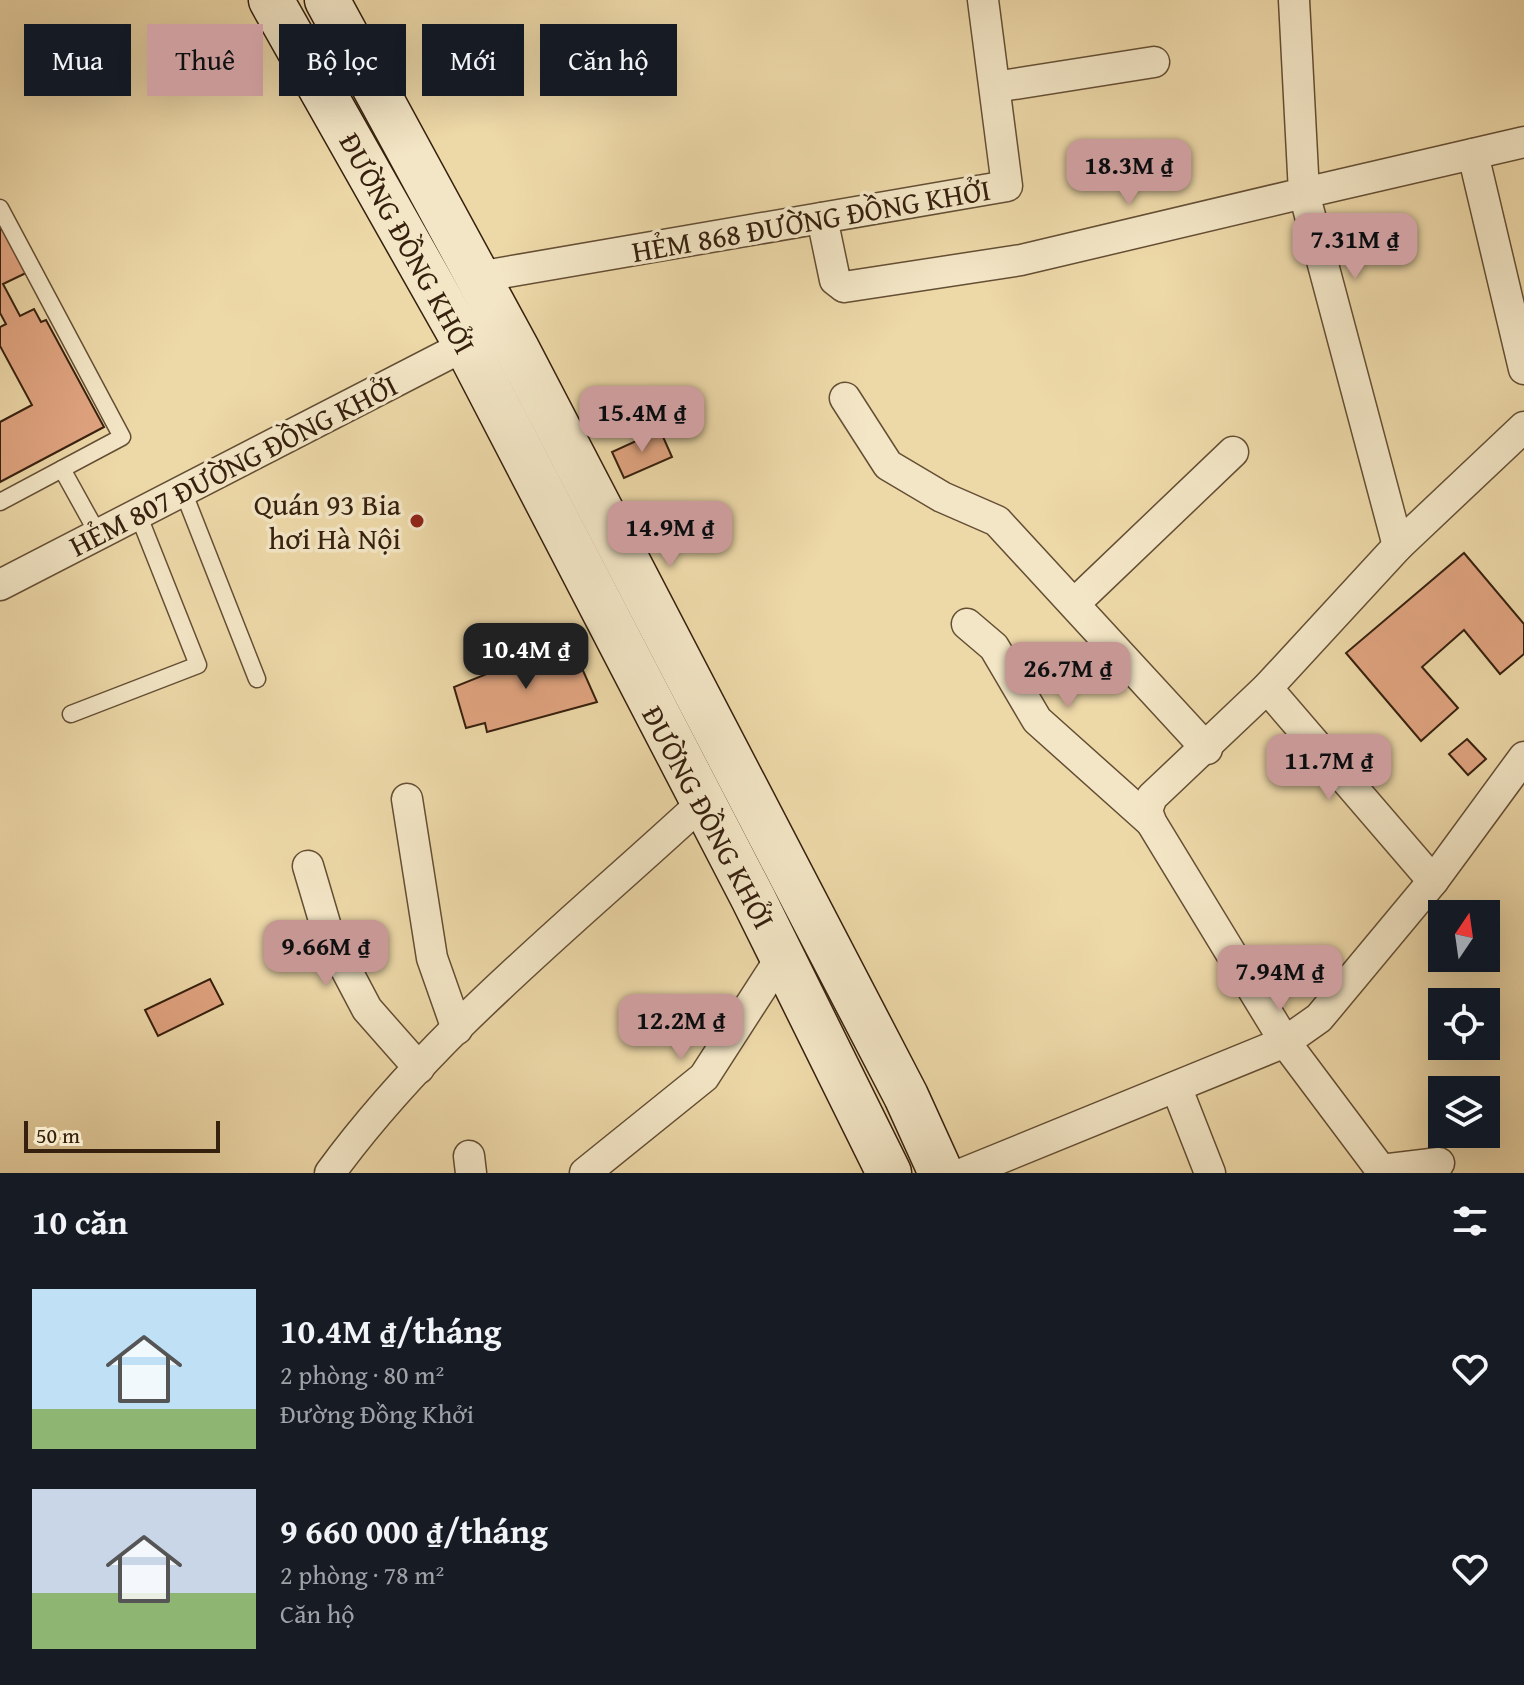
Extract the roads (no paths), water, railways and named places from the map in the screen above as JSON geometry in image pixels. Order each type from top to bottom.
[{"type":"main road","name":"ĐƯỜNG ĐỒNG KHỞI","points":[[271,0],[466,345],[782,956],[889,1173]]},
{"type":"main road","name":"ĐƯỜNG ĐỒNG KHỞI","points":[[327,0],[506,328],[899,1082],[941,1173]]},
{"type":"main road","points":[[466,345],[506,328]]},
{"type":"street","name":"HẺM 868 ĐƯỜNG ĐỒNG KHỞI","points":[[478,277],[1007,186],[983,0]]},
{"type":"street","points":[[1294,0],[1304,193],[1398,546]]},
{"type":"street","points":[[995,87],[1154,62]]},
{"type":"street","points":[[822,218],[835,280],[844,287],[1021,260],[1524,142]]},
{"type":"street","points":[[1473,154],[1524,369]]},
{"type":"street","name":"HẺM 807 ĐƯỜNG ĐỒNG KHỞI","points":[[0,585],[466,345]]},
{"type":"street","points":[[845,398],[888,465],[942,497],[997,521],[1207,749]]},
{"type":"street","points":[[1439,1163],[1381,1171],[1285,1042],[1151,822],[1147,810],[1152,797],[1207,749],[1267,688],[1398,546],[1524,427]]},
{"type":"street","points":[[1074,604],[1233,452]]},
{"type":"street","points":[[967,624],[994,647],[1037,720],[1151,822]]},
{"type":"street","points":[[1267,688],[1433,881]]},
{"type":"street","points":[[964,1173],[1177,1089],[1285,1042],[1319,1018],[1433,881],[1524,757]]},
{"type":"street","points":[[407,799],[432,958],[457,1029]]},
{"type":"street","points":[[330,1173],[367,1122],[457,1029],[702,803]]},
{"type":"street","points":[[308,866],[329,937],[367,1009],[419,1068]]},
{"type":"street","points":[[585,1173],[704,1077],[782,956]]},
{"type":"street","points":[[1177,1089],[1210,1173]]},
{"type":"lane","points":[[0,208],[122,437],[0,502]]},
{"type":"lane","points":[[62,469],[98,534]]},
{"type":"lane","points":[[183,491],[257,679]]},
{"type":"lane","points":[[71,714],[198,665],[138,514]]},
{"type":"place","name":"Quán 93 Bia hơi Hà Nội","points":[[417,521]]}]
